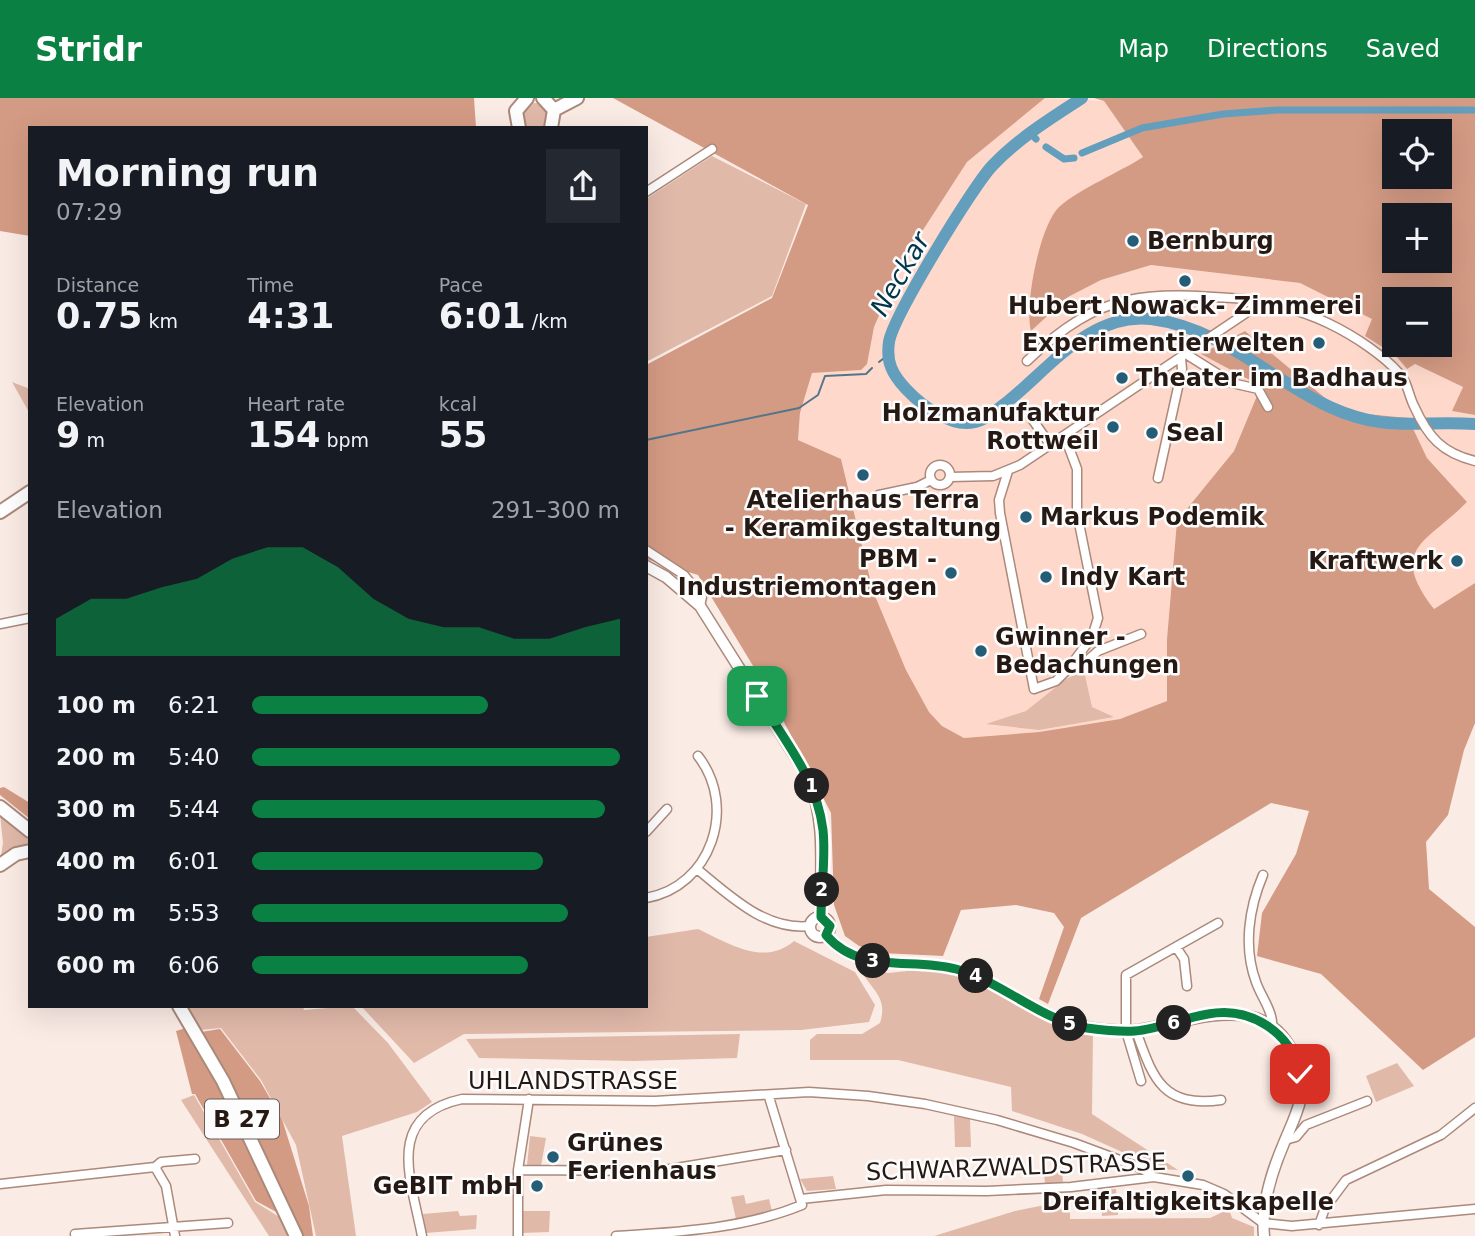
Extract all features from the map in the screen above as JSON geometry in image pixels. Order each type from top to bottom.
[{"type":"main road","points":[[519,126],[516,111],[527,98]]},
{"type":"main road","points":[[543,98],[554,110]]},
{"type":"main road","points":[[554,110],[577,98]]},
{"type":"main road","points":[[551,126],[554,110]]},
{"type":"main road","points":[[0,512],[28,493]]},
{"type":"main road","points":[[0,807],[28,829]]},
{"type":"main road","points":[[0,866],[16,854],[28,851]]},
{"type":"main road","name":"B 27","points":[[180,1008],[223,1081],[296,1236]]},
{"type":"street","points":[[648,191],[712,149]]},
{"type":"street","points":[[1027,361],[1088,314],[1110,303],[1138,296],[1244,299],[1257,307]]},
{"type":"street","points":[[931,480],[942,485],[950,477],[977,478],[1007,471],[1051,446],[1257,307],[1273,305],[1294,309],[1367,348],[1402,376],[1414,406],[1438,444],[1452,454],[1475,461]]},
{"type":"street","points":[[1187,354],[1232,383],[1258,389],[1268,407]]},
{"type":"street","points":[[1158,478],[1187,354]]},
{"type":"street","points":[[1023,406],[1051,446]]},
{"type":"street","points":[[1007,471],[999,500],[1000,513],[1034,689],[1056,681],[1068,669],[1092,637],[1098,618],[1077,513],[1077,469],[1065,436]]},
{"type":"street","points":[[931,480],[931,470],[940,465],[948,468],[950,477]]},
{"type":"street","points":[[879,495],[917,487],[931,480]]},
{"type":"street","points":[[648,551],[684,575],[702,597],[700,606]]},
{"type":"street","points":[[648,567],[666,577],[700,606],[808,777],[816,797],[823,841],[821,917],[830,926],[826,935]]},
{"type":"street","points":[[0,624],[28,618]]},
{"type":"street","points":[[1068,669],[1081,666],[1098,651],[1141,634]]},
{"type":"street","points":[[648,897],[674,888],[697,869],[707,855],[717,828],[716,789],[708,769],[698,756]]},
{"type":"street","points":[[648,830],[667,809]]},
{"type":"street","points":[[697,869],[755,914],[784,926],[810,926]]},
{"type":"street","points":[[1264,875],[1250,916],[1250,955],[1255,981],[1273,1020],[1272,1028]]},
{"type":"street","points":[[810,926],[815,918],[821,917]]},
{"type":"street","points":[[1141,1081],[1131,1031],[1126,975],[1218,923]]},
{"type":"street","points":[[810,926],[814,935],[826,935],[838,948],[858,957],[876,962],[923,964],[956,969],[994,984],[1049,1017],[1088,1028],[1131,1031],[1224,1012],[1254,1018],[1272,1028],[1294,1055],[1300,1074],[1300,1106],[1275,1166],[1263,1223],[1264,1236]]},
{"type":"street","points":[[1176,947],[1184,959],[1187,986]]},
{"type":"street","points":[[1131,1031],[1149,1068],[1164,1090],[1175,1097],[1190,1100],[1221,1100]]},
{"type":"street","name":"UHLANDSTRASSE","points":[[422,1236],[408,1164],[412,1132],[421,1119],[439,1104],[462,1099],[656,1101],[827,1092],[925,1104],[997,1120],[1074,1143],[1140,1168],[1154,1177]]},
{"type":"street","points":[[769,1097],[801,1202]]},
{"type":"street","points":[[518,1236],[518,1170],[529,1099]]},
{"type":"street","points":[[1285,1140],[1296,1137],[1306,1125],[1367,1101]]},
{"type":"street","points":[[1319,1225],[1325,1208],[1346,1180],[1441,1135],[1475,1108]]},
{"type":"street","points":[[518,1170],[658,1171],[786,1150]]},
{"type":"street","points":[[0,1184],[155,1167],[161,1162],[195,1159]]},
{"type":"street","points":[[155,1167],[166,1186],[174,1231]]},
{"type":"street","name":"SCHWARZWALDSTRASSE","points":[[616,1236],[717,1228],[758,1220],[801,1202],[886,1190],[987,1191],[1071,1187],[1154,1177],[1203,1185],[1224,1194],[1263,1223]]},
{"type":"street","points":[[1263,1223],[1319,1225],[1475,1209]]},
{"type":"street","points":[[75,1234],[174,1231],[228,1223]]},
{"type":"shaded area","points":[[0,98],[474,98],[476,126],[28,126],[28,236],[0,231]]},
{"type":"shaded area","points":[[613,98],[1045,98],[967,162],[903,261],[874,327],[867,364],[861,370],[812,373],[800,413],[798,440],[841,459],[873,591],[906,670],[929,712],[942,726],[964,738],[1039,732],[1120,719],[1167,701],[1167,639],[1177,521],[1234,451],[1261,386],[1201,354],[1245,331],[1330,402],[1366,414],[1408,418],[1427,458],[1467,502],[1427,538],[1413,559],[1420,589],[1434,609],[1475,583],[1475,723],[1464,750],[1448,815],[1426,842],[1429,889],[1475,927],[1475,1037],[1423,1070],[1321,974],[1257,956],[1262,913],[1296,854],[1309,811],[1271,803],[1081,918],[1048,1004],[1039,999],[1064,927],[1054,913],[1016,905],[961,910],[943,956],[881,953],[859,946],[845,936],[834,905],[831,813],[767,689],[698,575],[648,560],[648,364],[772,298],[808,205]]},
{"type":"shaded area","points":[[1045,98],[1104,101],[1143,157],[1058,208],[1031,330],[1068,297],[1101,280],[1151,265],[1300,283],[1373,319],[1365,336],[1382,347],[1382,357],[1397,357],[1407,369],[1415,364],[1463,387],[1453,411],[1475,415],[1475,583],[1434,609],[1421,591],[1413,573],[1413,552],[1420,541],[1467,502],[1427,458],[1408,419],[1366,414],[1330,402],[1245,331],[1203,354],[1261,385],[1234,451],[1177,521],[1167,639],[1167,701],[1120,719],[1039,732],[964,738],[942,726],[929,712],[906,670],[873,591],[841,459],[798,440],[800,413],[812,373],[860,370],[874,327],[903,261],[967,162]]},
{"type":"shaded area","points":[[1094,98],[1475,98],[1475,415],[1452,411],[1463,387],[1415,364],[1407,369],[1397,357],[1452,357],[1452,287],[1382,287],[1382,347],[1365,336],[1372,319],[1300,283],[1151,265],[1101,280],[1068,297],[1031,331],[1029,319],[1035,266],[1052,216],[1059,207],[1077,194],[1143,157],[1104,101]]},
{"type":"shaded area","points":[[530,104],[540,104],[547,111],[547,121],[543,126],[527,126],[523,121],[523,111]]},
{"type":"shaded area","points":[[712,156],[806,204],[772,296],[648,361],[648,198]]},
{"type":"shaded area","points":[[12,382],[28,388],[28,410]]},
{"type":"shaded area","points":[[1084,671],[1092,707],[1114,717],[1039,730],[986,724],[1026,711],[1066,679]]},
{"type":"shaded area","points":[[4,787],[28,802],[28,817],[0,795],[0,788]]},
{"type":"shaded area","points":[[0,814],[28,837],[28,849],[0,862],[3,843]]},
{"type":"shaded area","points":[[698,929],[734,946],[758,952],[782,949],[794,941],[855,972],[875,1005],[869,1022],[801,1030],[464,1034],[414,1063],[363,1008],[648,1008],[648,937]]},
{"type":"shaded area","points":[[925,969],[968,978],[1044,1018],[1076,1030],[1093,1033],[1092,1114],[1178,1170],[1160,1169],[1082,1134],[1012,1111],[1011,1087],[898,1060],[810,1060],[810,1040],[817,1034],[862,1034],[880,1023],[881,1001],[861,971],[889,973]]},
{"type":"shaded area","points":[[186,1008],[354,1008],[388,1043],[432,1102],[417,1112],[342,1136],[356,1236],[316,1236],[296,1145],[261,1080],[221,1028],[200,1030]]},
{"type":"shaded area","points":[[186,1028],[240,1127],[280,1214],[256,1201],[195,1094],[192,1094],[176,1031]]},
{"type":"shaded area","points":[[220,1029],[260,1081],[282,1119],[309,1206],[313,1236],[302,1236],[262,1146],[201,1032]]},
{"type":"shaded area","points":[[740,1034],[737,1058],[634,1061],[479,1058],[466,1039]]},
{"type":"shaded area","points":[[1397,1063],[1414,1086],[1376,1102],[1366,1076]]},
{"type":"shaded area","points":[[194,1095],[255,1202],[281,1218],[288,1236],[269,1236],[181,1100]]},
{"type":"shaded area","points":[[954,1116],[970,1119],[971,1147],[955,1147]]},
{"type":"shaded area","points":[[530,1136],[546,1138],[541,1166],[527,1165]]},
{"type":"shaded area","points":[[1062,1171],[1063,1183],[1045,1184],[1044,1172]]},
{"type":"shaded area","points":[[833,1176],[836,1189],[807,1191],[800,1179]]},
{"type":"shaded area","points":[[1116,1189],[1118,1215],[1102,1216],[1100,1190]]},
{"type":"shaded area","points":[[744,1195],[746,1204],[769,1199],[772,1211],[736,1219],[731,1197]]},
{"type":"shaded area","points":[[1070,1200],[1070,1219],[1210,1218],[1229,1209],[1232,1218],[1254,1227],[1254,1236],[934,1236],[1015,1211]]},
{"type":"shaded area","points":[[458,1211],[460,1216],[477,1215],[476,1229],[426,1233],[423,1214]]},
{"type":"shaded area","points":[[522,1211],[550,1211],[549,1232],[522,1233]]},
{"type":"waterway","name":"Neckar","points":[[1082,98],[1024,137],[993,165],[953,223],[904,306],[889,342],[889,362],[897,378],[920,402],[937,414],[956,422],[979,421],[1006,403],[1072,346],[1090,334],[1109,324],[1129,319],[1151,319],[1177,324],[1223,343],[1308,396],[1350,415],[1385,423],[1475,424]]},
{"type":"waterway","points":[[1082,153],[1142,128],[1223,114],[1277,110],[1475,110]]},
{"type":"waterway","points":[[1030,133],[1036,139]]},
{"type":"waterway","points":[[1046,147],[1064,159],[1074,158]]},
{"type":"waterway","points":[[879,362],[888,355]]},
{"type":"waterway","points":[[648,440],[799,408],[818,395],[825,376],[866,374],[872,368]]},
{"type":"place","name":"Bernburg","points":[[1133,241]]},
{"type":"place","name":"Hubert Nowack- Zimmerei","points":[[1185,281]]},
{"type":"place","name":"Experimentierwelten","points":[[1319,343]]},
{"type":"place","name":"Theater im Badhaus","points":[[1122,378]]},
{"type":"place","name":"Holzmanufaktur Rottweil","points":[[1113,427]]},
{"type":"place","name":"Seal","points":[[1152,433]]},
{"type":"place","name":"Atelierhaus Terra - Keramikgestaltung","points":[[863,475]]},
{"type":"place","name":"Markus Podemik","points":[[1026,517]]},
{"type":"place","name":"Kraftwerk","points":[[1457,561]]},
{"type":"place","name":"PBM - Industriemontagen","points":[[951,573]]},
{"type":"place","name":"Indy Kart","points":[[1046,577]]},
{"type":"place","name":"Gwinner - Bedachungen","points":[[981,651]]},
{"type":"place","name":"Grünes Ferienhaus","points":[[553,1157]]},
{"type":"place","name":"Dreifaltigkeitskapelle","points":[[1188,1176]]},
{"type":"place","name":"GeBIT mbH","points":[[537,1186]]},
{"type":"route","points":[[757,696],[808,777],[816,797],[823,841],[821,917],[825,918],[830,926],[826,935],[838,948],[848,954],[876,962],[923,964],[956,969],[994,984],[1049,1017],[1088,1028],[1136,1031],[1224,1012],[1254,1018],[1272,1028],[1283,1039],[1294,1055],[1300,1074]]}]
